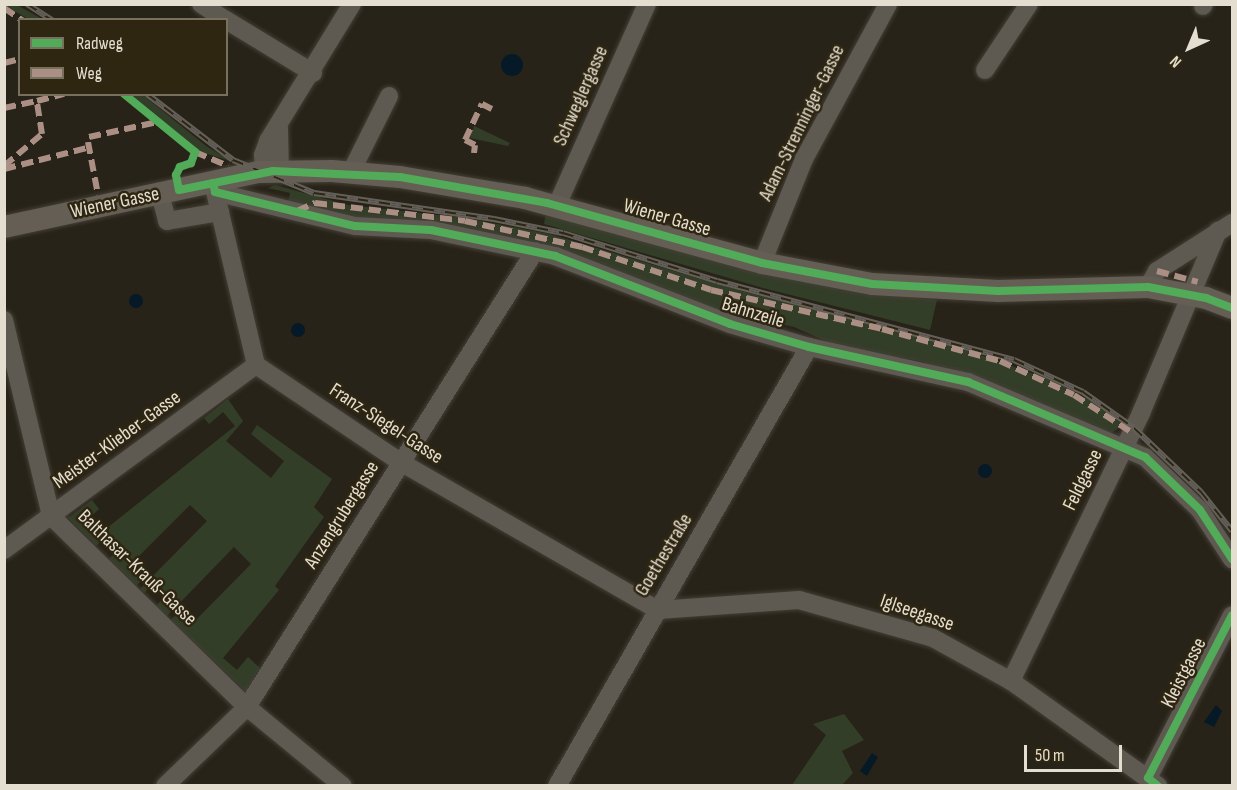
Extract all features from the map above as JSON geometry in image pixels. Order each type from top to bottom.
[{"type":"main road","name":"Wiener Gasse","points":[[4,227],[160,194],[214,187],[272,171],[351,172],[557,205],[762,263],[911,288],[998,291],[1148,286],[1194,295],[1233,308]]},
{"type":"street","points":[[201,4],[223,18]]},
{"type":"street","points":[[272,171],[279,127],[352,4]]},
{"type":"street","name":"Schweglergasse","points":[[557,205],[647,4]]},
{"type":"street","name":"Adam-Strenninger-Gasse","points":[[762,263],[804,159],[888,4]]},
{"type":"street","points":[[986,70],[1029,4]]},
{"type":"street","points":[[228,21],[313,73]]},
{"type":"street","points":[[351,172],[389,96]]},
{"type":"street","points":[[214,187],[256,365]]},
{"type":"street","name":"Bahnzeile","points":[[214,187],[355,226],[431,230],[535,251],[685,309],[809,347],[968,382],[1145,457],[1200,510],[1233,560]]},
{"type":"street","points":[[160,194],[167,221],[219,212]]},
{"type":"street","points":[[1148,286],[1157,271],[1225,227]]},
{"type":"street","name":"Feldgasse","points":[[1011,681],[1124,447],[1225,227]]},
{"type":"street","name":"Anzengrubergasse","points":[[165,786],[247,707],[535,251]]},
{"type":"street","name":"Balthasar-Krauß-Gasse","points":[[4,320],[51,516],[247,707],[343,786]]},
{"type":"street","name":"Goethestraße","points":[[557,786],[809,347]]},
{"type":"street","name":"Franz-Siegel-Gasse","points":[[256,365],[402,463],[658,610]]},
{"type":"street","name":"Meister-Klieber-Gasse","points":[[4,550],[256,365]]},
{"type":"street","name":"Iglseegasse","points":[[658,610],[799,600],[933,638],[1011,681],[1153,782]]},
{"type":"street","name":"Kleistgasse","points":[[1153,782],[1233,615]]},
{"type":"green space","points":[[4,5],[17,5],[40,18],[26,18]]},
{"type":"green space","points":[[131,96],[144,96],[206,146],[233,162],[195,150]]},
{"type":"green space","points":[[474,126],[510,143],[508,146],[470,138]]},
{"type":"green space","points":[[275,185],[348,205],[466,218],[550,234],[734,289],[961,348],[1054,381],[1094,403],[1124,425],[1111,433],[924,362],[832,344],[794,327],[698,305],[546,247],[351,218],[288,202],[290,193],[268,188]]},
{"type":"green space","points":[[546,213],[892,295],[937,300],[930,330],[763,288],[544,224]]},
{"type":"green space","points":[[228,399],[243,421],[226,441],[271,478],[284,461],[251,434],[257,425],[332,479],[314,507],[324,517],[275,586],[279,590],[223,658],[237,670],[248,657],[260,668],[246,692],[171,620],[176,614],[189,627],[251,564],[234,547],[167,616],[156,606],[166,595],[154,583],[144,593],[140,589],[207,521],[190,505],[128,567],[141,581],[136,586],[109,559],[122,545],[109,534],[96,546],[68,518],[92,500],[99,509],[85,522],[97,536],[235,426],[223,412],[209,424],[204,418]]},
{"type":"green space","points":[[844,714],[864,740],[842,751],[853,773],[842,785],[792,785],[826,735],[813,724]]},
{"type":"water","points":[[508,54],[516,54],[523,61],[523,69],[516,76],[508,76],[501,69],[501,61]]},
{"type":"water","points":[[136,294],[141,296],[143,301],[141,306],[136,308],[131,306],[129,301],[131,296]]},
{"type":"water","points":[[298,323],[303,325],[305,330],[303,335],[298,337],[293,335],[291,330],[293,325]]},
{"type":"water","points":[[985,464],[990,466],[992,471],[990,476],[985,478],[980,476],[978,471],[980,466]]},
{"type":"water","points":[[1216,705],[1222,711],[1214,727],[1204,722]]},
{"type":"water","points":[[872,753],[878,757],[867,776],[860,771]]},
{"type":"railway","points":[[27,4],[49,18]]},
{"type":"railway","points":[[150,96],[233,160],[314,193],[494,219],[563,233],[717,281],[1014,360],[1083,392],[1134,428],[1201,492],[1232,531]]},
{"type":"marked path","points":[[4,8],[19,18]]},
{"type":"marked path","points":[[4,63],[18,60]]},
{"type":"marked path","points":[[4,166],[42,134],[37,101],[56,96]]},
{"type":"marked path","points":[[4,108],[37,101]]},
{"type":"marked path","points":[[474,153],[475,145],[465,140],[482,104],[492,109]]},
{"type":"marked path","points":[[89,137],[157,122]]},
{"type":"marked path","points":[[88,142],[98,195]]},
{"type":"marked path","points":[[4,169],[87,148]]},
{"type":"marked path","points":[[195,152],[228,166]]},
{"type":"marked path","points":[[297,211],[315,203],[465,221],[582,247],[711,290],[882,329],[1000,361],[1074,395],[1131,432]]},
{"type":"marked path","points":[[1157,271],[1198,282]]},
{"type":"cycle path","points":[[126,96],[195,152],[191,163],[180,167],[176,175],[179,190],[273,171],[400,177],[547,203],[762,263],[872,284],[998,291],[1148,287],[1206,298],[1232,308]]},
{"type":"cycle path","points":[[213,183],[215,192],[355,226],[431,230],[555,256],[730,324],[809,347],[968,382],[1145,457],[1200,510],[1232,559]]},
{"type":"cycle path","points":[[1158,786],[1148,778],[1232,615]]}]
